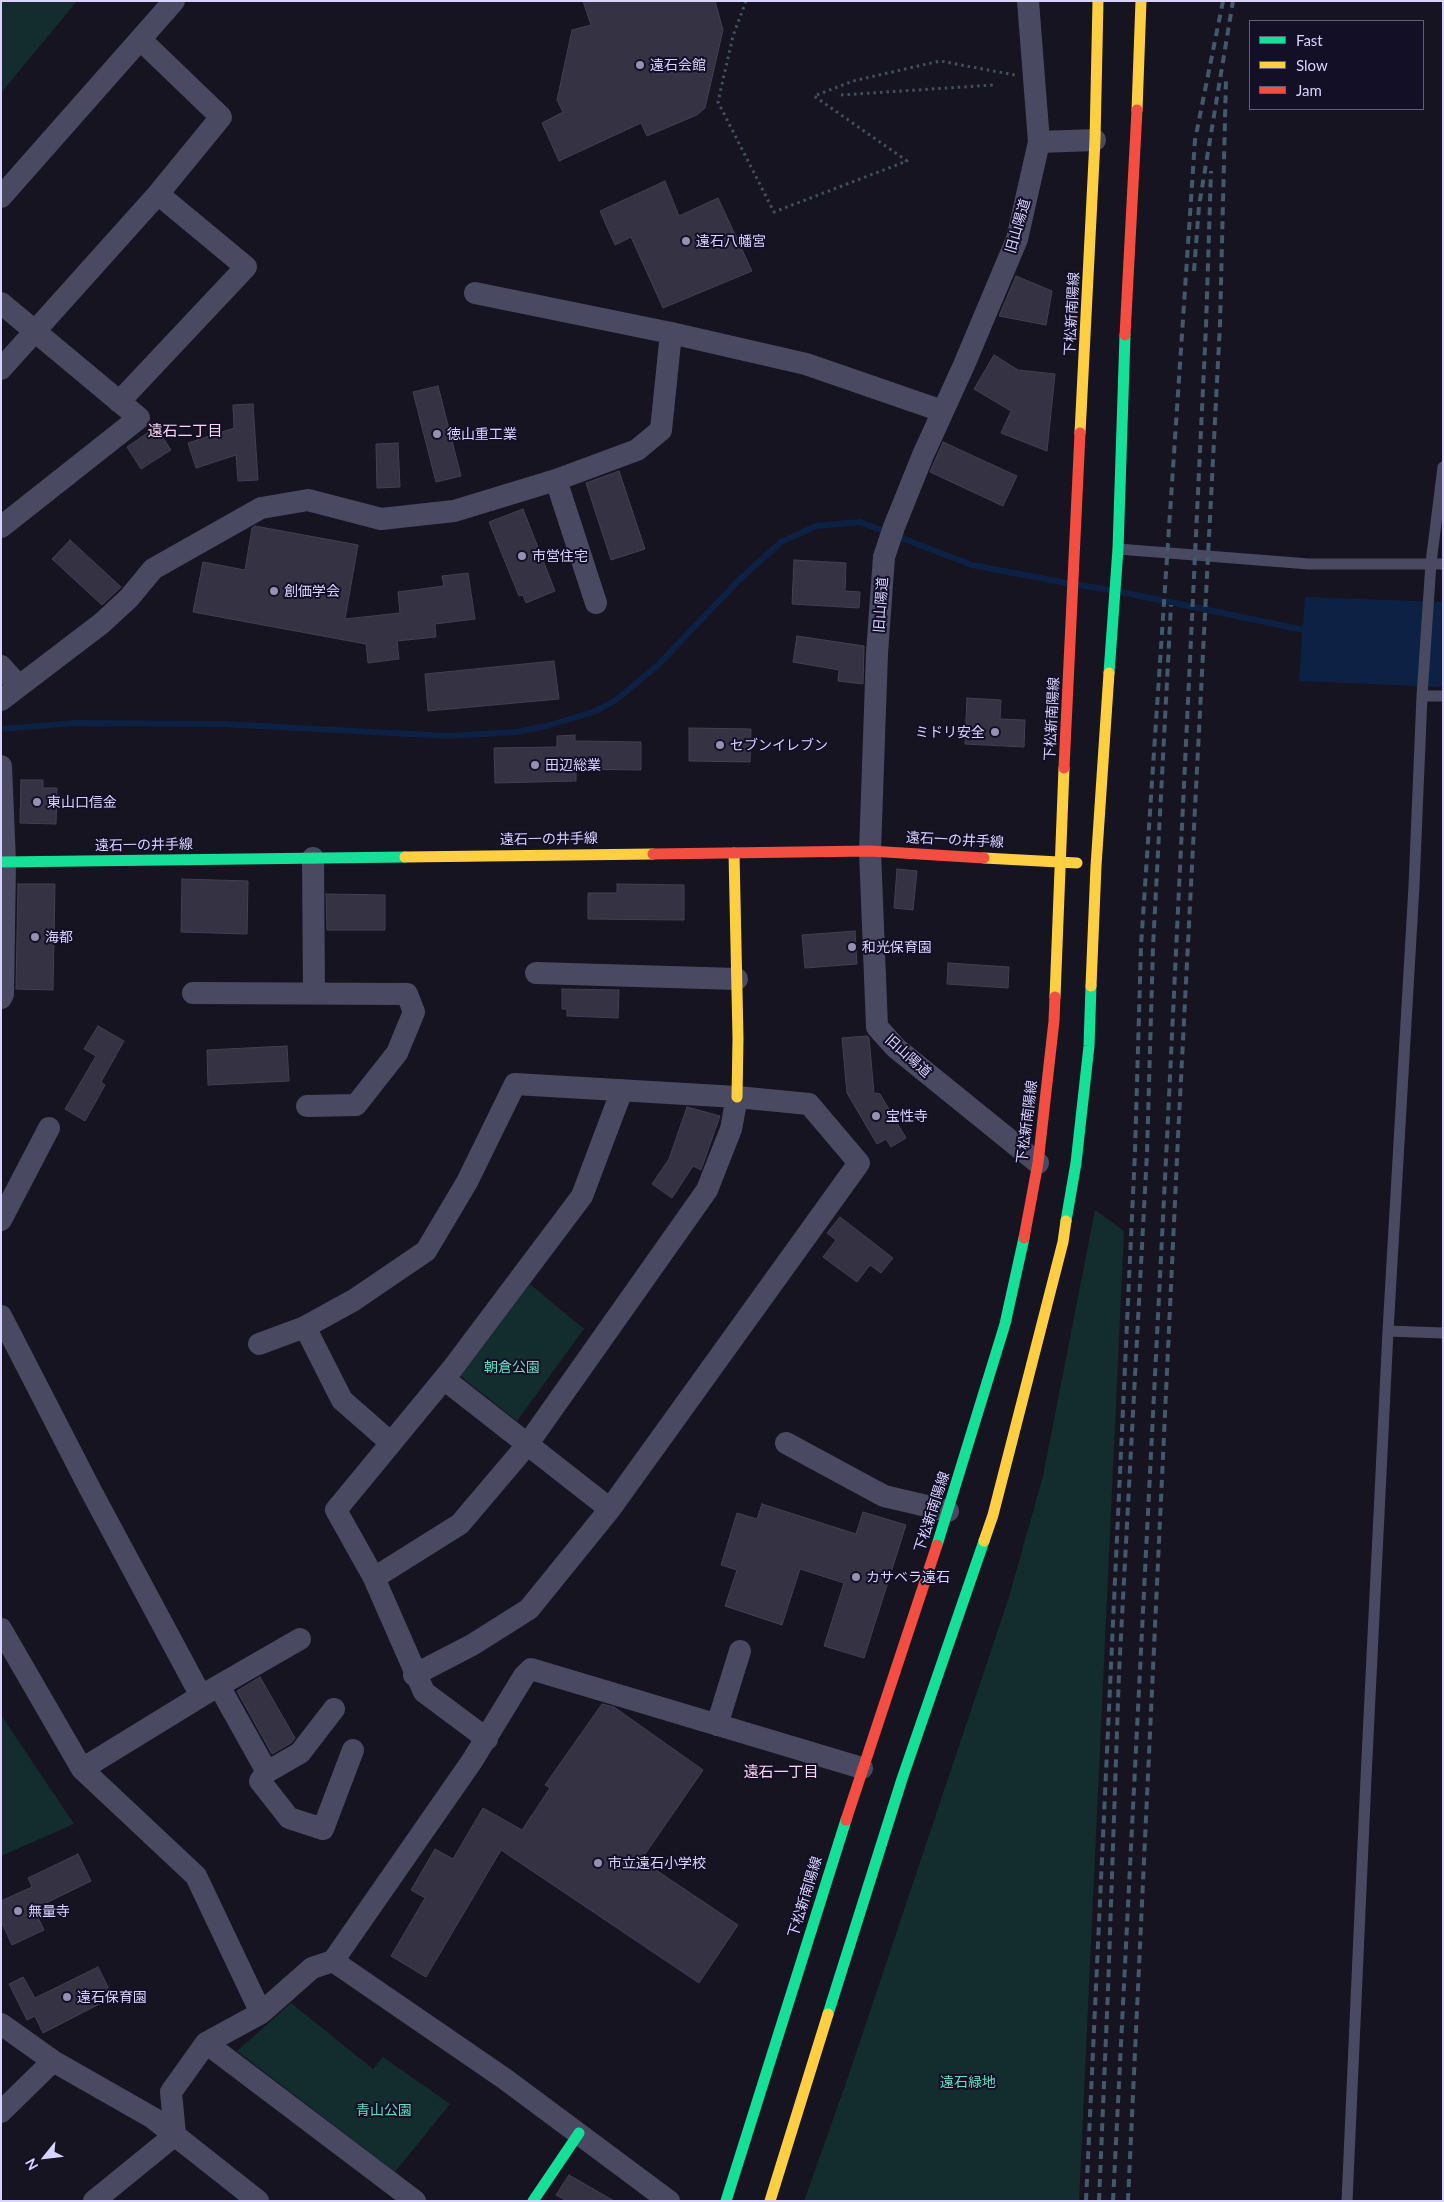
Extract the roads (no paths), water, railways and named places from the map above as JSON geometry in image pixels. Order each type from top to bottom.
[{"type":"main road","name":"下松新南陽線","points":[[726,2201],[862,1768],[948,1511],[1005,1324],[1038,1163],[1054,1021],[1095,140],[1098,1]]},
{"type":"main road","points":[[770,2201],[902,1779],[993,1515],[1063,1242],[1076,1163],[1089,1046],[1096,866],[1118,549],[1124,346],[1136,149],[1141,1]]},
{"type":"main road","name":"遠石一の井手線","points":[[3,862],[870,851],[1060,861],[1096,866]]},
{"type":"main road","points":[[734,852],[737,979],[736,1097]]},
{"type":"main road","points":[[533,2201],[579,2133]]},
{"type":"street","points":[[1,197],[174,1]]},
{"type":"street","name":"旧山陽道","points":[[1028,1],[1039,142],[1017,239],[942,411],[905,500],[884,557],[877,653],[870,851],[877,1027],[896,1048],[1038,1163]]},
{"type":"street","points":[[1,369],[158,194],[221,117],[141,40]]},
{"type":"street","points":[[1039,142],[1095,140]]},
{"type":"street","points":[[119,402],[246,267],[158,194]]},
{"type":"street","points":[[475,293],[670,332],[806,364],[942,411]]},
{"type":"street","points":[[1,303],[140,418],[1,527]]},
{"type":"street","points":[[1,700],[18,685],[102,623],[129,598],[153,570],[262,508],[308,500],[381,519],[454,511],[556,480],[637,450],[661,430],[670,332]]},
{"type":"street","points":[[556,480],[596,603]]},
{"type":"street","points":[[1,666],[18,685]]},
{"type":"street","points":[[1,766],[4,994],[1,998]]},
{"type":"street","points":[[313,858],[314,993]]},
{"type":"street","points":[[536,973],[737,979]]},
{"type":"street","points":[[193,993],[407,994],[414,1012],[397,1053],[356,1105],[307,1106]]},
{"type":"street","points":[[259,1344],[306,1327],[354,1300],[426,1251],[467,1182],[515,1084],[736,1097],[809,1104],[859,1163],[610,1509],[529,1609],[472,1645],[415,1674]]},
{"type":"street","points":[[487,1739],[424,1692],[374,1578],[336,1510],[444,1379],[582,1196],[622,1090]]},
{"type":"street","points":[[374,1578],[460,1524],[527,1444],[707,1190],[731,1129],[736,1097]]},
{"type":"street","points":[[1,1220],[49,1128]]},
{"type":"street","points":[[1,1316],[90,1490],[210,1691],[267,1772]]},
{"type":"street","points":[[306,1327],[342,1400],[391,1443]]},
{"type":"street","points":[[444,1379],[610,1509]]},
{"type":"street","points":[[786,1443],[884,1496],[948,1511]]},
{"type":"street","points":[[1,1629],[82,1769],[196,1876],[261,2013]]},
{"type":"street","points":[[82,1769],[300,1639]]},
{"type":"street","points":[[718,1724],[740,1651]]},
{"type":"street","points":[[175,2136],[172,2092],[206,2043],[261,2013],[312,1968],[333,1961],[487,1739],[524,1676],[531,1669],[862,1768]]},
{"type":"street","points":[[334,1709],[300,1753],[267,1772],[260,1781],[288,1818],[323,1829],[353,1750]]},
{"type":"street","points":[[333,1961],[505,2079],[669,2201]]},
{"type":"street","points":[[1,2024],[53,2061],[153,2118],[258,2201]]},
{"type":"street","points":[[206,2043],[415,2201]]},
{"type":"street","points":[[1,2112],[53,2061]]},
{"type":"street","points":[[94,2201],[175,2136]]},
{"type":"lane","points":[[1347,2201],[1388,1331],[1414,896],[1422,696],[1429,596],[1437,564],[1443,467]]},
{"type":"lane","points":[[1118,549],[1309,564],[1437,564]]},
{"type":"lane","points":[[1422,696],[1443,696]]},
{"type":"lane","points":[[1388,1331],[1443,1333]]},
{"type":"water","points":[[1305,597],[1443,602],[1443,687],[1299,681]]},
{"type":"waterway","points":[[1,729],[76,723],[223,724],[448,736],[517,732],[550,725],[596,711],[616,700],[657,666],[739,580],[781,542],[816,526],[860,522],[972,565],[1067,583]]},
{"type":"waterway","points":[[1079,585],[1109,590]]},
{"type":"waterway","points":[[1121,592],[1309,631]]},
{"type":"railway","points":[[1086,2201],[1135,1152],[1141,946],[1195,140],[1223,1]]},
{"type":"railway","points":[[1194,271],[1199,206],[1233,1]]},
{"type":"railway","points":[[1128,2201],[1178,1137],[1220,324],[1226,79]]},
{"type":"railway","points":[[1113,2201],[1167,1139],[1206,326],[1211,171]]},
{"type":"railway","points":[[1099,2201],[1119,1673],[1147,1153],[1153,947],[1171,605]]},
{"type":"place","name":"遠石会館","points":[[640,65]]},
{"type":"place","name":"遠石八幡宮","points":[[686,241]]},
{"type":"place","name":"徳山重工業","points":[[437,434]]},
{"type":"place","name":"市営住宅","points":[[522,556]]},
{"type":"place","name":"創価学会","points":[[274,591]]},
{"type":"place","name":"ミドリ安全","points":[[995,732]]},
{"type":"place","name":"セブンイレブン","points":[[720,745]]},
{"type":"place","name":"田辺総業","points":[[535,765]]},
{"type":"place","name":"東山口信金","points":[[37,802]]},
{"type":"place","name":"海都","points":[[35,937]]},
{"type":"place","name":"和光保育園","points":[[852,947]]},
{"type":"place","name":"宝性寺","points":[[876,1116]]},
{"type":"place","name":"カサベラ遠石","points":[[856,1577]]},
{"type":"place","name":"市立遠石小学校","points":[[598,1863]]},
{"type":"place","name":"無量寺","points":[[18,1911]]},
{"type":"place","name":"遠石保育園","points":[[67,1997]]},
{"type":"district","name":"遠石二丁目","points":[[185,431]]},
{"type":"district","name":"遠石一丁目","points":[[781,1772]]},
{"type":"park label","name":"朝倉公園","points":[[512,1367]]},
{"type":"park label","name":"遠石緑地","points":[[968,2082]]},
{"type":"park label","name":"青山公園","points":[[384,2110]]}]
